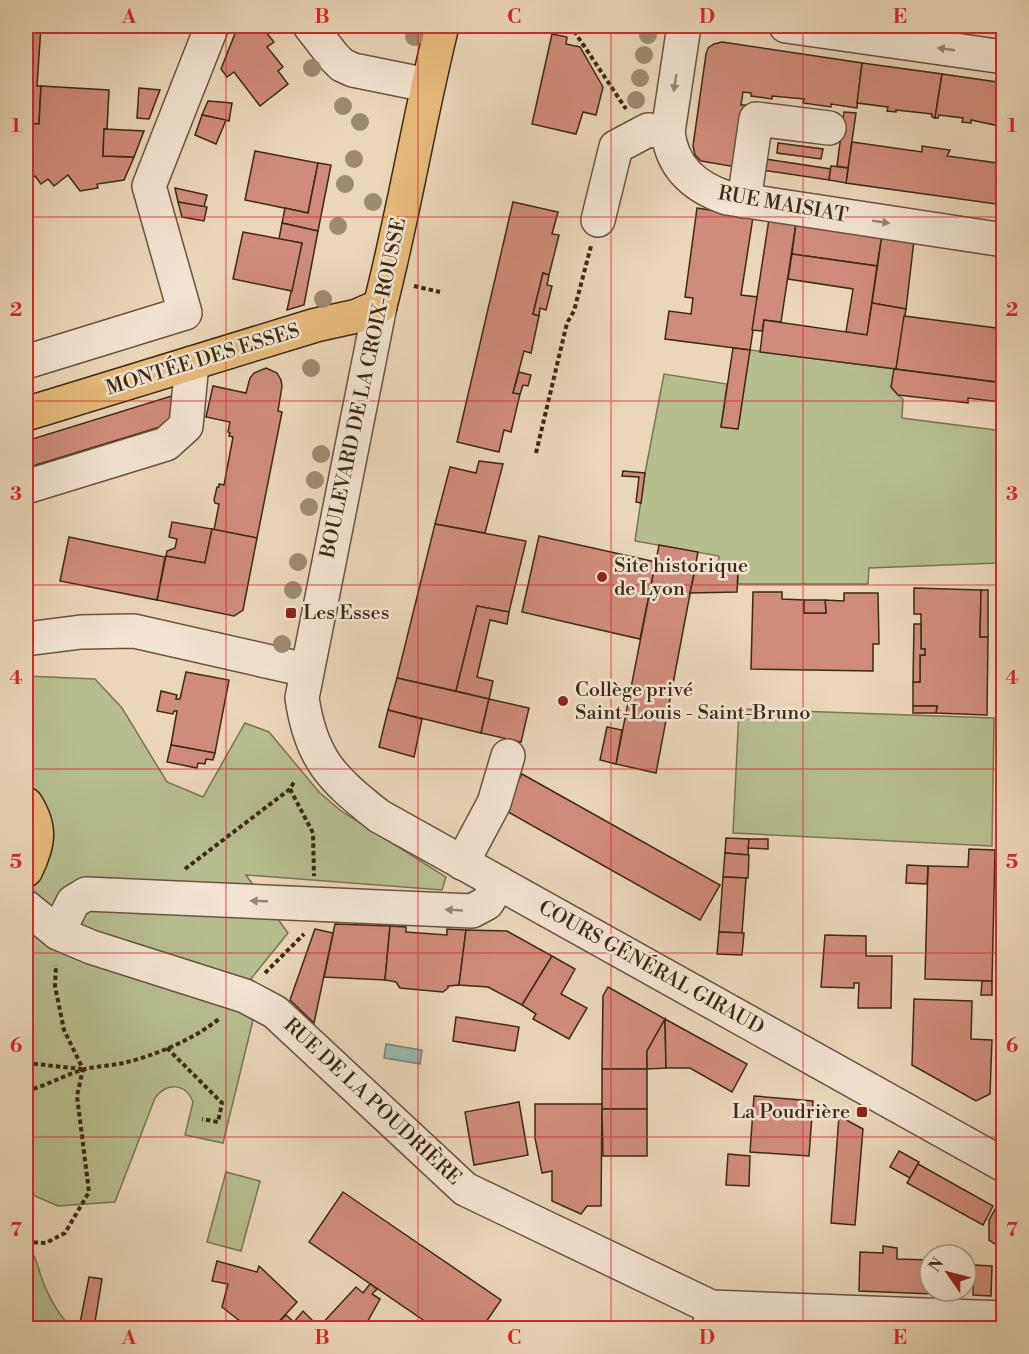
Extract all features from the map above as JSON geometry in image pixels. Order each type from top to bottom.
[{"type":"main road","name":"BOULEVARD DE LA CROIX-ROUSSE","points":[[380,306],[427,85],[453,27]]},
{"type":"main road","name":"MONTÉE DES ESSES","points":[[26,414],[316,325],[357,316],[380,306]]},
{"type":"main road","points":[[26,804],[37,827],[36,850],[26,870]]},
{"type":"street","points":[[26,362],[184,313],[149,186],[212,26]]},
{"type":"street","points":[[310,26],[342,65],[352,70],[427,85]]},
{"type":"street","name":"RUE MAISIAT","points":[[684,26],[655,133],[691,179],[709,192],[744,201],[1004,240]]},
{"type":"street","points":[[786,26],[1004,57]]},
{"type":"street","points":[[744,201],[756,119],[829,128]]},
{"type":"street","points":[[595,232],[616,147],[655,133]]},
{"type":"street","name":"BOULEVARD DE LA CROIX-ROUSSE","points":[[316,751],[306,725],[302,698],[306,670],[380,306]]},
{"type":"street","points":[[26,487],[165,444],[186,426],[192,363]]},
{"type":"street","points":[[26,639],[81,632],[134,631],[306,670]]},
{"type":"street","name":"COURS GÉNÉRAL GIRAUD","points":[[316,751],[338,781],[379,816],[1001,1158]]},
{"type":"street","points":[[462,863],[494,804],[508,756]]},
{"type":"street","points":[[58,933],[73,902],[86,894],[472,911],[487,903],[500,884]]},
{"type":"street","name":"RUE DE LA POUDRIÈRE","points":[[26,908],[58,933],[91,947],[244,996],[275,1012],[465,1189],[710,1318]]},
{"type":"street","points":[[710,1318],[1004,1318]]},
{"type":"path","points":[[453,27],[488,28],[489,26]]},
{"type":"path","points":[[574,32],[655,133]]},
{"type":"path","points":[[536,453],[567,323],[574,311],[595,232]]},
{"type":"path","points":[[413,286],[440,292]]},
{"type":"path","points":[[148,896],[290,789],[294,782]]},
{"type":"path","points":[[290,789],[313,833],[314,883]]},
{"type":"path","points":[[26,1242],[46,1243],[65,1233],[89,1192],[77,1096],[83,1069],[64,1030],[55,986],[58,933]]},
{"type":"path","points":[[260,979],[305,933]]},
{"type":"path","points":[[26,1063],[83,1069],[124,1063],[167,1048],[211,1025],[227,1013]]},
{"type":"path","points":[[167,1048],[222,1102],[218,1122],[202,1119]]},
{"type":"path","points":[[26,1091],[41,1088],[83,1069]]},
{"type":"green space","points":[[750,350],[894,369],[898,395],[903,399],[902,418],[1003,431],[1004,528],[998,563],[869,568],[868,584],[738,584],[738,570],[717,570],[719,556],[635,541],[664,374],[727,384],[721,426],[738,429]]},
{"type":"green space","points":[[26,676],[95,679],[122,708],[167,782],[203,797],[245,723],[269,732],[319,792],[341,811],[446,877],[442,890],[246,875],[288,933],[229,1006],[253,1020],[223,1143],[185,1135],[193,1102],[190,1095],[180,1088],[164,1089],[155,1098],[115,1202],[58,1206],[26,1192]]},
{"type":"green space","points":[[739,709],[994,718],[992,846],[733,833]]},
{"type":"green space","points":[[226,1172],[260,1181],[241,1251],[207,1242]]},
{"type":"green space","points":[[26,1244],[35,1258],[53,1303],[73,1328],[26,1328]]},
{"type":"water","points":[[386,1044],[422,1050],[420,1064],[384,1058]]},
{"type":"building","points":[[26,26],[41,26],[37,86],[41,86],[39,124],[26,123]]},
{"type":"building","points":[[238,26],[261,26],[274,42],[267,47],[283,67],[278,71],[288,84],[260,106],[234,72],[227,77],[221,69]]},
{"type":"building","points":[[552,34],[567,37],[566,44],[580,47],[603,87],[596,115],[583,112],[576,134],[532,124]]},
{"type":"building","points":[[722,42],[862,63],[857,108],[803,103],[804,99],[772,96],[772,99],[751,96],[751,93],[743,92],[741,105],[745,105],[736,167],[701,161],[695,155],[693,146],[706,54],[708,48]]},
{"type":"building","points":[[862,63],[942,74],[935,118],[932,114],[887,111],[888,107],[857,103]]},
{"type":"building","points":[[942,74],[1004,83],[1004,127],[971,120],[971,123],[962,122],[963,118],[939,115],[935,118]]},
{"type":"building","points":[[41,86],[109,90],[103,156],[134,157],[124,180],[97,184],[98,188],[80,191],[68,175],[54,186],[48,179],[41,184],[35,176],[27,182],[26,123],[39,124]]},
{"type":"building","points":[[139,88],[160,90],[149,119],[137,118]]},
{"type":"building","points":[[208,101],[232,103],[229,121],[202,115]]},
{"type":"building","points":[[844,112],[856,113],[848,168],[837,166]]},
{"type":"building","points":[[202,115],[226,120],[216,144],[195,135]]},
{"type":"building","points":[[104,129],[144,131],[134,157],[103,156]]},
{"type":"building","points":[[852,142],[922,152],[922,146],[950,150],[947,156],[1004,164],[1003,205],[846,183]]},
{"type":"building","points":[[778,143],[823,149],[821,159],[777,153]]},
{"type":"building","points":[[255,151],[318,163],[308,213],[245,200]]},
{"type":"building","points":[[758,158],[831,169],[829,180],[756,169]]},
{"type":"building","points":[[318,163],[331,165],[318,231],[282,223],[285,208],[308,213]]},
{"type":"building","points":[[831,166],[848,168],[846,183],[829,180]]},
{"type":"building","points":[[175,188],[207,195],[204,207],[178,202]]},
{"type":"building","points":[[178,202],[207,207],[204,221],[182,217]]},
{"type":"building","points":[[513,202],[558,212],[552,234],[559,235],[549,275],[543,273],[533,314],[539,316],[531,353],[524,351],[513,393],[520,394],[511,432],[504,430],[499,452],[457,442]]},
{"type":"building","points":[[697,208],[753,217],[741,295],[758,297],[750,350],[665,339],[669,311],[691,314],[693,298],[685,297]]},
{"type":"building","points":[[769,219],[796,223],[781,322],[764,320],[762,331],[752,330]]},
{"type":"building","points":[[282,223],[318,231],[304,305],[287,310],[302,243],[279,239]]},
{"type":"building","points":[[796,223],[882,235],[877,266],[792,254]]},
{"type":"building","points":[[243,232],[302,243],[292,291],[233,279]]},
{"type":"building","points":[[882,235],[914,240],[906,309],[872,303]]},
{"type":"building","points":[[792,254],[877,266],[867,335],[846,332],[853,289],[788,279]]},
{"type":"building","points":[[543,273],[549,275],[547,285],[552,286],[546,310],[540,308],[539,316],[533,314]]},
{"type":"building","points":[[872,303],[906,309],[896,369],[760,352],[764,320],[867,335]]},
{"type":"building","points":[[904,316],[1004,329],[1004,383],[896,369]]},
{"type":"building","points":[[733,348],[750,350],[738,429],[721,427]]},
{"type":"building","points":[[266,368],[277,373],[281,380],[278,411],[282,412],[257,538],[214,530],[219,504],[214,500],[219,484],[224,485],[233,437],[229,436],[228,432],[230,422],[206,417],[213,386],[246,393],[250,378],[254,373]]},
{"type":"building","points":[[894,369],[1003,383],[1000,402],[968,398],[968,403],[898,395],[891,387]]},
{"type":"building","points":[[519,372],[531,375],[528,386],[523,385],[520,394],[513,393]]},
{"type":"building","points":[[178,394],[173,423],[26,468],[26,441]]},
{"type":"building","points":[[479,461],[503,464],[485,533],[435,524],[450,467],[476,473]]},
{"type":"building","points":[[623,471],[645,473],[641,503],[636,502],[639,477],[622,476]]},
{"type":"building","points":[[172,522],[212,529],[205,563],[166,556],[167,551],[175,548],[177,539],[169,537]]},
{"type":"building","points":[[435,524],[526,541],[509,612],[477,606],[456,691],[397,678]]},
{"type":"building","points":[[212,529],[257,538],[243,610],[234,616],[157,600],[166,556],[205,563]]},
{"type":"building","points":[[539,536],[656,562],[640,639],[522,612]]},
{"type":"building","points":[[69,537],[165,557],[157,600],[60,581]]},
{"type":"building","points":[[659,545],[698,552],[656,773],[616,764]]},
{"type":"building","points":[[695,570],[738,570],[737,592],[690,593]]},
{"type":"building","points":[[914,588],[981,590],[980,637],[988,637],[987,715],[936,713],[937,706],[913,706],[913,682],[920,682],[920,655],[925,655],[925,649],[921,649],[921,614],[914,614]]},
{"type":"building","points":[[981,590],[988,590],[988,637],[980,637]]},
{"type":"building","points":[[753,592],[782,592],[782,599],[804,600],[804,613],[826,613],[825,600],[844,601],[844,593],[878,593],[879,644],[873,644],[873,671],[751,669]]},
{"type":"building","points":[[804,600],[825,600],[826,613],[804,613]]},
{"type":"building","points":[[477,606],[509,612],[507,624],[490,620],[477,677],[493,681],[489,699],[456,691]]},
{"type":"building","points":[[914,624],[921,624],[921,649],[925,649],[925,655],[920,655],[920,682],[913,682]]},
{"type":"building","points":[[186,672],[229,680],[215,753],[171,745],[177,711],[173,714],[157,711],[161,691],[177,695],[176,699],[180,699]]},
{"type":"building","points":[[397,678],[489,699],[481,733],[388,710]]},
{"type":"building","points":[[489,699],[529,708],[521,742],[481,733]]},
{"type":"building","points":[[913,706],[937,706],[936,713],[913,713]]},
{"type":"building","points":[[388,710],[422,719],[414,757],[379,747]]},
{"type":"building","points":[[607,727],[622,730],[616,764],[600,760]]},
{"type":"building","points":[[171,745],[215,753],[213,760],[206,759],[205,764],[198,763],[197,768],[167,762]]},
{"type":"building","points":[[522,774],[720,885],[700,920],[503,809]]},
{"type":"building","points":[[726,838],[749,839],[748,855],[725,853]]},
{"type":"building","points":[[749,839],[768,839],[768,849],[748,848]]},
{"type":"building","points":[[969,849],[995,850],[992,981],[925,979],[928,866],[968,867]]},
{"type":"building","points":[[725,853],[749,855],[748,878],[723,877]]},
{"type":"building","points":[[907,865],[928,866],[927,884],[906,883]]},
{"type":"building","points":[[723,877],[746,878],[742,933],[719,932]]},
{"type":"building","points":[[335,924],[390,926],[385,980],[324,977]]},
{"type":"building","points":[[390,926],[406,927],[406,932],[447,935],[447,929],[466,930],[459,985],[448,986],[443,992],[400,988],[396,982],[385,980]]},
{"type":"building","points":[[315,929],[333,933],[314,1023],[290,1000]]},
{"type":"building","points":[[466,930],[507,931],[552,956],[522,1005],[488,987],[459,985]]},
{"type":"building","points":[[719,932],[744,933],[742,955],[717,954]]},
{"type":"building","points":[[825,935],[866,936],[866,956],[892,956],[891,1008],[858,1008],[859,983],[854,983],[854,988],[821,987]]},
{"type":"building","points":[[552,956],[575,969],[561,994],[587,1008],[569,1039],[533,1019],[536,1014],[522,1005]]},
{"type":"building","points":[[982,981],[992,981],[992,995],[981,995]]},
{"type":"building","points":[[608,987],[665,1019],[647,1051],[647,1069],[602,1069],[603,996]]},
{"type":"building","points":[[914,999],[972,1001],[971,1039],[992,1040],[990,1094],[976,1101],[912,1065]]},
{"type":"building","points":[[456,1017],[519,1027],[515,1051],[453,1041]]},
{"type":"building","points":[[665,1019],[666,1068],[647,1069],[647,1051]]},
{"type":"building","points":[[665,1019],[747,1064],[732,1092],[690,1068],[666,1068]]},
{"type":"building","points":[[602,1069],[647,1069],[647,1109],[602,1109]]},
{"type":"building","points":[[754,1096],[813,1101],[809,1156],[750,1152]]},
{"type":"building","points":[[519,1102],[528,1155],[474,1165],[465,1112]]},
{"type":"building","points":[[535,1104],[602,1104],[601,1206],[587,1206],[581,1214],[552,1201],[552,1171],[542,1173],[535,1138]]},
{"type":"building","points":[[602,1109],[647,1109],[647,1156],[603,1156]]},
{"type":"building","points":[[839,1116],[863,1129],[855,1225],[831,1223]]},
{"type":"building","points":[[899,1151],[919,1162],[910,1178],[890,1167]]},
{"type":"building","points":[[728,1154],[750,1156],[749,1186],[726,1185]]},
{"type":"building","points":[[918,1164],[993,1206],[983,1225],[907,1183]]},
{"type":"building","points":[[343,1192],[501,1300],[482,1328],[435,1328],[309,1242]]},
{"type":"building","points":[[998,1204],[1004,1207],[1004,1229],[995,1244],[989,1240],[989,1220]]},
{"type":"building","points":[[883,1246],[897,1248],[897,1259],[918,1260],[918,1293],[859,1291],[860,1252],[883,1253]]},
{"type":"building","points":[[217,1261],[257,1272],[259,1266],[297,1302],[273,1328],[249,1328],[222,1307],[228,1284],[212,1281]]},
{"type":"building","points":[[978,1265],[992,1266],[991,1296],[978,1295]]},
{"type":"building","points":[[89,1277],[102,1279],[94,1328],[79,1328]]},
{"type":"building","points":[[370,1284],[377,1289],[372,1294],[380,1299],[364,1328],[277,1328],[275,1326],[286,1315],[294,1322],[303,1311],[319,1327],[356,1287],[363,1293]]},
{"type":"place","name":"Site historique de Lyon","points":[[602,577]]},
{"type":"place","name":"Les Esses","points":[[291,613]]},
{"type":"place","name":"Collège privé Saint-Louis - Saint-Bruno","points":[[563,701]]},
{"type":"place","name":"La Poudrière","points":[[862,1112]]}]
